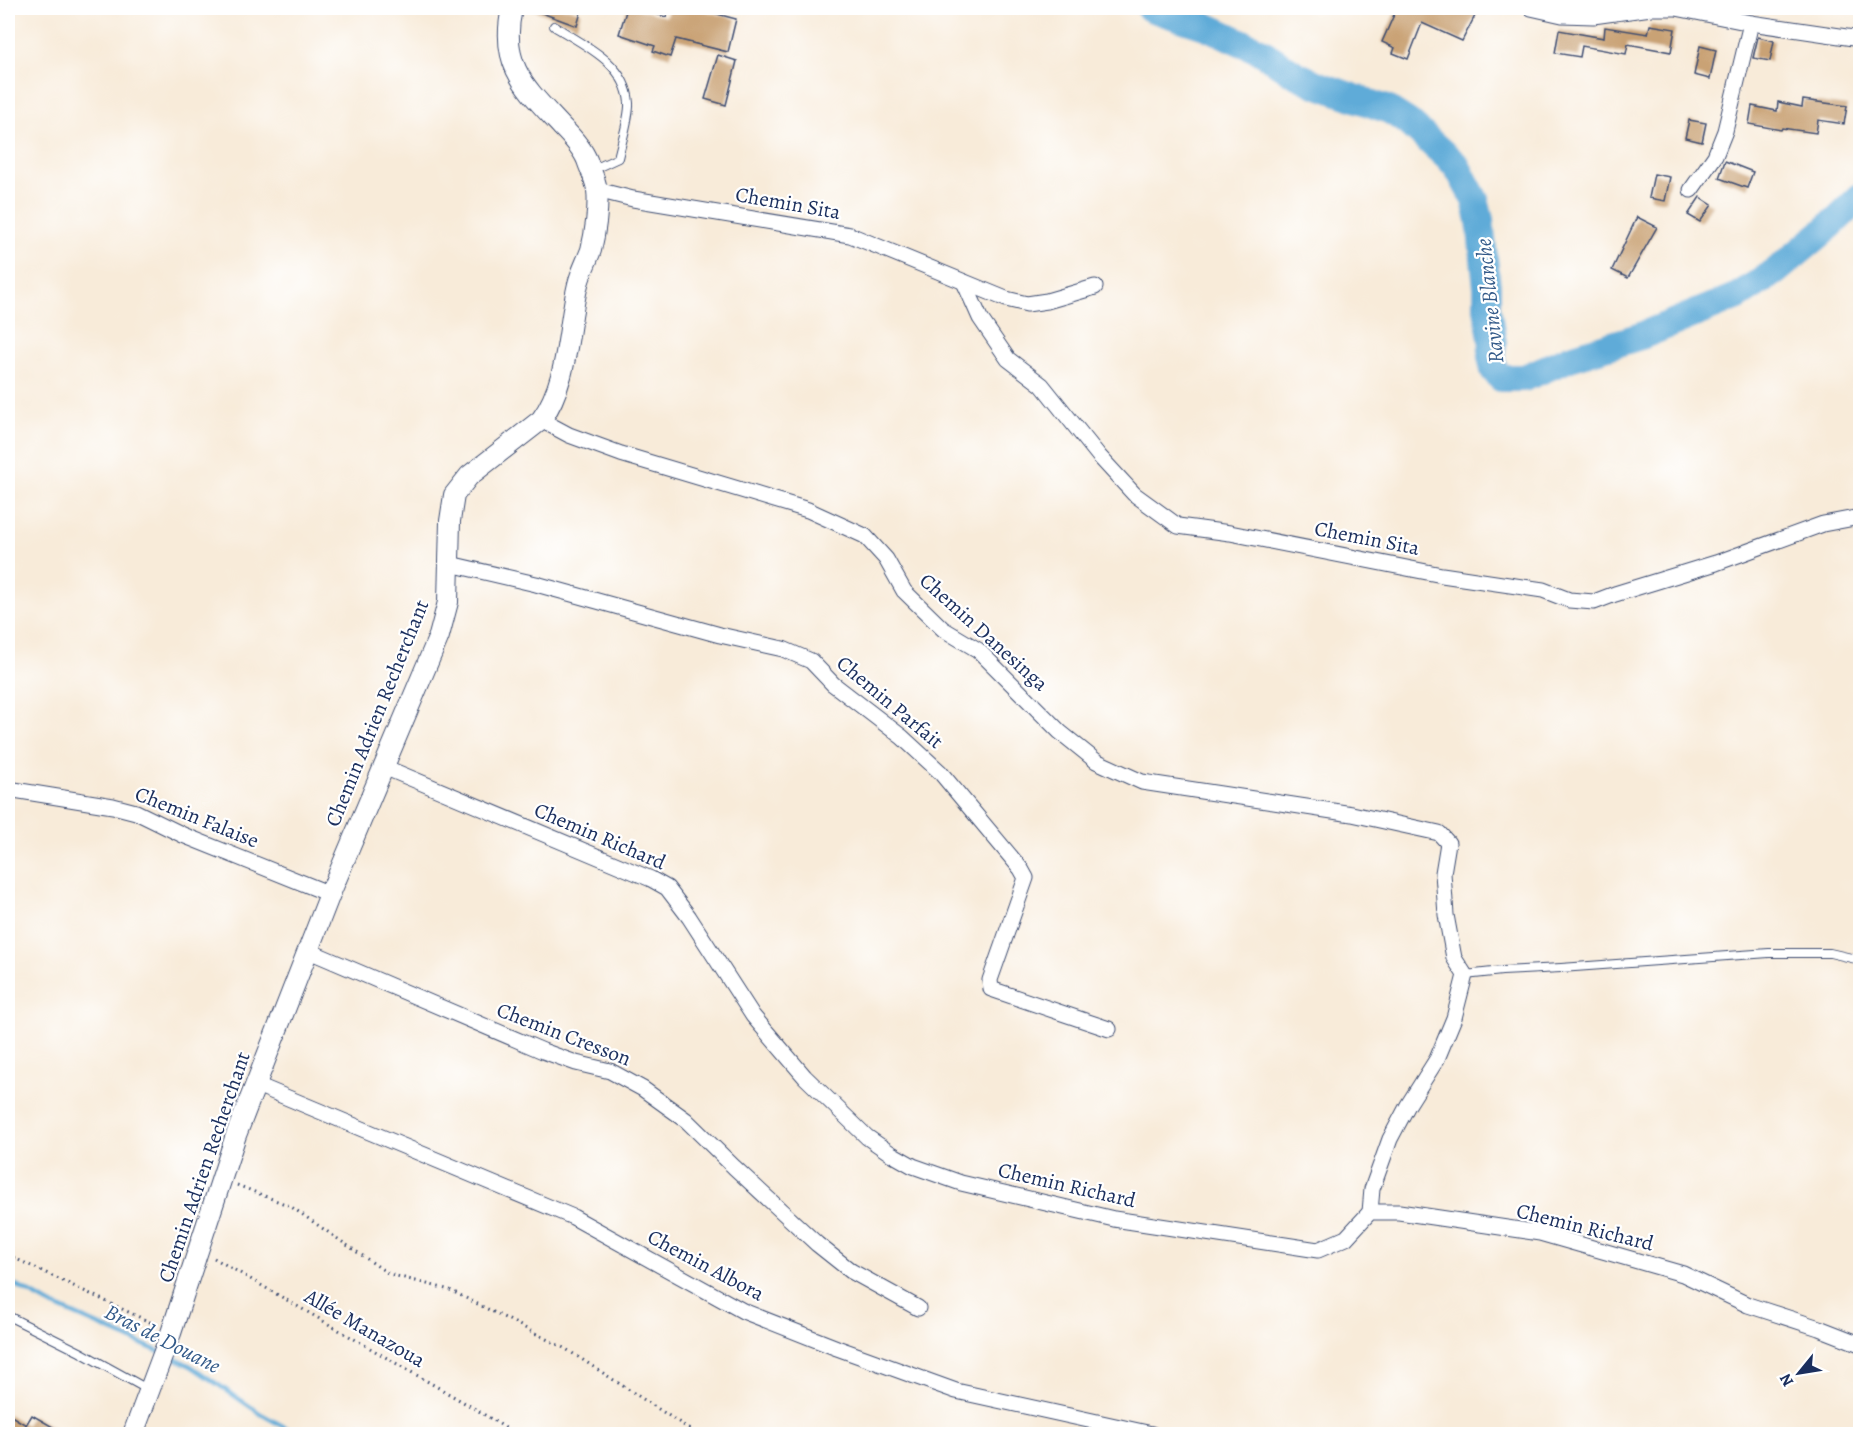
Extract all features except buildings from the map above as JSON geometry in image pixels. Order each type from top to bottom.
[{"type":"main road","name":"Chemin Adrien Recherchant","points":[[133,1434],[171,1333],[236,1135],[330,894],[439,636],[448,602],[450,521],[454,495],[469,476],[541,420],[549,409],[560,382],[578,282],[591,249],[597,190],[586,157],[571,136],[524,86],[518,76],[509,50],[511,10]]},
{"type":"street","points":[[1531,8],[1562,15],[1593,15],[1651,8],[1676,8],[1751,23],[1860,39]]},
{"type":"street","points":[[1691,190],[1715,156],[1725,131],[1751,23]]},
{"type":"street","name":"Chemin Sita","points":[[597,190],[633,199],[842,234],[1006,299],[1027,304],[1047,301],[1095,287]]},
{"type":"street","name":"Chemin Sita","points":[[964,282],[980,318],[1008,359],[1042,385],[1099,456],[1134,494],[1178,526],[1230,533],[1442,575],[1543,590],[1569,600],[1594,602],[1716,563],[1823,524],[1860,517]]},
{"type":"street","name":"Chemin Danesinga","points":[[541,420],[569,435],[621,454],[808,510],[865,536],[886,559],[904,591],[943,629],[978,650],[1060,732],[1105,765],[1142,782],[1352,814],[1438,833],[1448,843],[1443,873],[1446,915],[1454,958],[1465,975]]},
{"type":"street","name":"Chemin Parfait","points":[[450,564],[536,584],[720,635],[783,649],[811,661],[833,684],[902,737],[940,772],[1026,878],[990,980],[991,989],[1108,1029]]},
{"type":"street","name":"Chemin Richard","points":[[384,767],[668,888],[753,1016],[805,1077],[867,1137],[890,1154],[913,1166],[961,1183],[1114,1219],[1318,1250],[1346,1238],[1370,1212],[1399,1212],[1540,1233],[1683,1274],[1748,1305],[1820,1328],[1860,1344]]},
{"type":"street","name":"Chemin Falaise","points":[[8,789],[113,806],[136,812],[183,835],[330,894]]},
{"type":"street","name":"Chemin Cresson","points":[[309,951],[543,1052],[610,1071],[643,1089],[686,1120],[817,1244],[851,1271],[918,1308]]},
{"type":"street","points":[[1370,1212],[1372,1189],[1390,1138],[1437,1059],[1454,1018],[1465,975]]},
{"type":"street","name":"Chemin Albora","points":[[257,1085],[573,1217],[743,1311],[837,1348],[956,1391],[1152,1434]]},
{"type":"lane","points":[[554,26],[607,60],[624,81],[630,105],[618,158],[590,171]]},
{"type":"lane","points":[[1465,975],[1770,952],[1830,953],[1860,960]]},
{"type":"lane","points":[[8,1316],[151,1384]]},
{"type":"path","points":[[223,1179],[290,1206],[389,1274],[450,1290],[566,1348],[697,1434]]},
{"type":"path","name":"Allée Manazoua","points":[[199,1250],[515,1434]]},
{"type":"path","points":[[8,1255],[171,1333]]},
{"type":"waterway","name":"Ravine Blanche","points":[[1150,8],[1208,27],[1260,51],[1295,74],[1316,84],[1389,110],[1408,122],[1456,165],[1475,200],[1480,220],[1487,308],[1493,344],[1491,356],[1494,370],[1501,378],[1524,378],[1570,358],[1641,336],[1738,296],[1775,272],[1831,225],[1860,197]]},
{"type":"waterway","name":"Bras de Douane","points":[[8,1281],[50,1304],[160,1352]]},
{"type":"waterway","name":"Bras de Douane","points":[[168,1355],[191,1366],[261,1414],[297,1434]]}]
